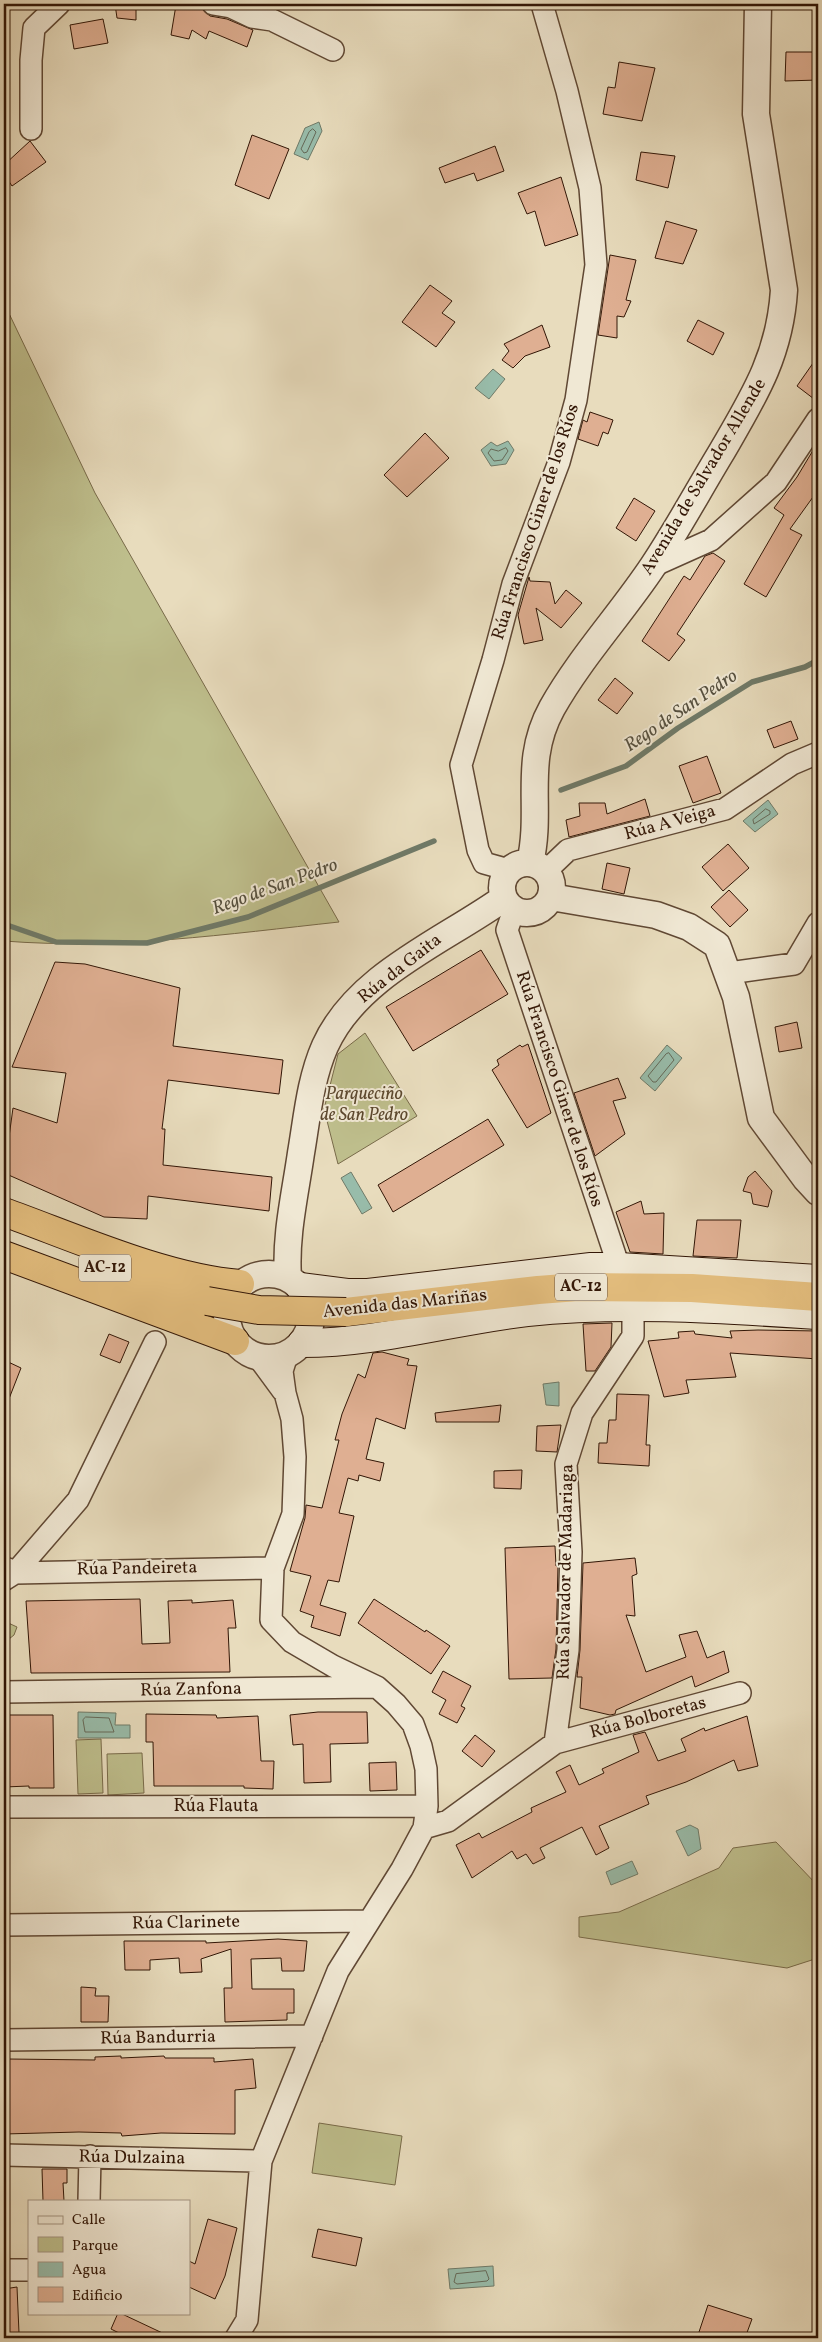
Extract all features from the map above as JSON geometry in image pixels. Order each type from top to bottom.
[{"type":"highway","points":[[4,1212],[154,1266],[218,1282],[251,1279]]},
{"type":"highway","name":"Avenida das Mariñas","points":[[4,1232],[207,1301],[259,1310],[346,1312],[578,1287],[692,1288],[818,1297]]},
{"type":"highway","points":[[4,1255],[235,1341]]},
{"type":"main road","points":[[294,1282],[347,1293],[368,1293],[591,1267],[818,1278]]},
{"type":"main road","points":[[294,1349],[525,1312],[599,1306],[818,1315]]},
{"type":"street","points":[[31,129],[31,60],[34,28],[60,4]]},
{"type":"street","name":"Rúa Francisco Giner de los Ríos","points":[[528,868],[484,863],[478,850],[461,765],[493,660],[513,584],[559,462],[576,400],[596,264],[590,188],[567,91],[542,4]]},
{"type":"street","name":"Avenida de Salvador Allende","points":[[528,868],[534,847],[533,783],[538,744],[552,708],[653,566],[747,409],[776,346],[782,319],[784,290],[780,253],[756,114],[758,4]]},
{"type":"street","points":[[226,5],[252,17],[272,20],[333,50]]},
{"type":"street","points":[[653,566],[711,540],[776,482],[818,419]]},
{"type":"street","name":"Rúa A Veiga","points":[[528,868],[568,850],[725,809],[792,764],[818,753]]},
{"type":"street","points":[[528,868],[552,883],[551,897],[540,910],[523,913],[509,904],[502,883],[528,868]]},
{"type":"street","points":[[551,897],[656,915],[689,927],[717,945],[729,973],[736,997],[761,1118],[806,1180],[818,1192]]},
{"type":"street","name":"Rúa Francisco Giner de los Ríos","points":[[509,904],[507,930],[619,1267]]},
{"type":"street","name":"Rúa da Gaita","points":[[294,1282],[288,1240],[316,1074],[325,1046],[336,1026],[355,1003],[406,961],[509,904]]},
{"type":"street","points":[[729,973],[794,964],[818,923]]},
{"type":"street","points":[[776,1141],[818,1170]]},
{"type":"street","name":"Rúa da Gaita","points":[[251,1279],[271,1264],[288,1240]]},
{"type":"street","points":[[236,2338],[247,2320],[261,2161],[338,1971],[424,1828],[427,1806],[426,1769],[413,1724],[396,1704],[377,1687],[333,1666],[292,1642],[271,1620],[273,1568],[293,1514],[295,1457],[292,1419],[285,1393],[282,1371],[294,1349],[308,1332],[311,1314],[307,1297],[294,1282],[270,1273],[251,1279],[232,1294],[228,1305],[228,1324],[235,1341],[245,1351],[258,1357],[272,1358],[294,1349]]},
{"type":"street","name":"Rúa Salvador de Madariaga","points":[[555,1743],[568,1650],[570,1552],[566,1464],[582,1412],[633,1336],[633,1308]]},
{"type":"street","points":[[8,1573],[78,1500],[155,1342]]},
{"type":"street","points":[[258,1357],[285,1393]]},
{"type":"street","name":"Rúa Pandeireta","points":[[8,1573],[273,1568]]},
{"type":"street","name":"Rúa Zanfona","points":[[4,1692],[377,1687]]},
{"type":"street","name":"Rúa Bolboretas","points":[[555,1743],[740,1693]]},
{"type":"street","points":[[424,1828],[448,1820],[555,1743]]},
{"type":"street","name":"Rúa Flauta","points":[[4,1807],[427,1806]]},
{"type":"street","name":"Rúa Clarinete","points":[[4,1925],[369,1921]]},
{"type":"street","name":"Rúa Bandurria","points":[[4,2040],[312,2036]]},
{"type":"street","name":"Rúa Dulzaina","points":[[4,2155],[261,2161]]},
{"type":"street","points":[[88,2200],[90,2156]]},
{"type":"street","points":[[4,2270],[28,2270]]},
{"type":"green space","points":[[4,303],[95,493],[339,922],[214,936],[130,942],[88,944],[4,941]]},
{"type":"green space","name":"Parqueciño de San Pedro","points":[[365,1033],[417,1116],[338,1164],[324,1109],[338,1054]]},
{"type":"green space","points":[[4,1621],[17,1627],[14,1635],[4,1643]]},
{"type":"green space","points":[[101,1739],[103,1793],[78,1794],[76,1740]]},
{"type":"green space","points":[[142,1753],[144,1793],[108,1795],[107,1754]]},
{"type":"green space","points":[[776,1842],[818,1886],[818,1958],[787,1968],[579,1937],[579,1917],[619,1912],[719,1868],[733,1848]]},
{"type":"green space","points":[[319,2123],[402,2136],[395,2185],[312,2173]]},
{"type":"water","points":[[319,122],[322,131],[308,160],[294,154],[305,128]]},
{"type":"water","points":[[493,369],[505,379],[489,399],[475,388]]},
{"type":"water","points":[[508,441],[514,450],[506,464],[491,466],[481,450],[491,442],[497,446]]},
{"type":"water","points":[[768,800],[778,814],[755,832],[743,821]]},
{"type":"water","points":[[667,1045],[682,1058],[655,1091],[640,1078]]},
{"type":"water","points":[[351,1172],[372,1208],[362,1214],[341,1178]]},
{"type":"water","points":[[559,1382],[559,1406],[546,1405],[543,1384]]},
{"type":"water","points":[[78,1712],[116,1713],[115,1725],[130,1725],[130,1738],[78,1738]]},
{"type":"water","points":[[690,1825],[698,1829],[701,1849],[688,1856],[676,1831]]},
{"type":"water","points":[[632,1861],[638,1874],[611,1885],[606,1872]]},
{"type":"water","points":[[493,2266],[494,2286],[450,2289],[448,2269]]},
{"type":"building","points":[[115,4],[136,4],[136,20],[117,18]]},
{"type":"building","points":[[176,5],[202,9],[210,16],[227,19],[253,30],[247,47],[209,31],[206,39],[192,30],[189,39],[171,35]]},
{"type":"building","points":[[103,19],[108,43],[74,49],[70,25]]},
{"type":"building","points":[[786,52],[818,52],[818,80],[785,81]]},
{"type":"building","points":[[619,62],[655,68],[642,121],[603,114],[608,87],[615,88]]},
{"type":"building","points":[[252,135],[289,149],[269,199],[235,185]]},
{"type":"building","points":[[30,141],[46,162],[12,186],[4,174],[4,165]]},
{"type":"building","points":[[495,146],[504,171],[477,181],[474,173],[445,183],[439,168]]},
{"type":"building","points":[[641,152],[675,156],[668,188],[636,180]]},
{"type":"building","points":[[561,177],[578,235],[545,246],[535,211],[527,214],[518,193]]},
{"type":"building","points":[[666,221],[697,230],[683,264],[655,258]]},
{"type":"building","points":[[610,255],[636,260],[626,300],[631,301],[624,317],[617,316],[617,338],[598,335]]},
{"type":"building","points":[[430,285],[452,301],[442,313],[455,322],[436,347],[402,322]]},
{"type":"building","points":[[698,320],[724,333],[713,355],[687,341]]},
{"type":"building","points":[[542,325],[550,347],[525,356],[513,368],[502,360],[509,351],[504,344]]},
{"type":"building","points":[[818,356],[818,402],[797,386]]},
{"type":"building","points":[[590,412],[613,420],[608,434],[603,432],[598,446],[578,439],[583,420],[587,422]]},
{"type":"building","points":[[425,433],[449,458],[407,497],[384,475]]},
{"type":"building","points":[[818,442],[818,490],[790,529],[802,535],[766,597],[744,584],[784,515],[774,508],[797,477]]},
{"type":"building","points":[[634,498],[655,511],[636,541],[616,528]]},
{"type":"building","points":[[713,553],[725,561],[677,634],[685,640],[669,661],[642,641],[684,576],[690,580],[705,556]]},
{"type":"building","points":[[529,577],[530,581],[550,582],[555,604],[566,590],[582,603],[561,628],[536,608],[543,640],[524,644],[518,615]]},
{"type":"building","points":[[615,678],[633,693],[617,714],[598,700]]},
{"type":"building","points":[[791,721],[798,739],[774,748],[767,730]]},
{"type":"building","points":[[707,756],[721,793],[693,803],[679,766]]},
{"type":"building","points":[[645,799],[650,816],[569,837],[566,820],[580,816],[579,803],[605,803],[607,814]]},
{"type":"building","points":[[728,844],[749,868],[723,891],[702,867]]},
{"type":"building","points":[[607,863],[630,868],[624,894],[602,889]]},
{"type":"building","points":[[729,890],[748,910],[730,927],[711,907]]},
{"type":"building","points":[[481,950],[508,994],[413,1051],[386,1007]]},
{"type":"building","points":[[55,962],[85,964],[180,988],[173,1046],[283,1060],[279,1094],[168,1080],[162,1129],[165,1129],[163,1165],[272,1177],[269,1211],[148,1196],[147,1219],[104,1217],[4,1173],[13,1108],[57,1123],[66,1073],[12,1067]]},
{"type":"building","points":[[797,1022],[802,1048],[779,1052],[775,1027]]},
{"type":"building","points":[[528,1044],[551,1113],[527,1128],[492,1070],[499,1065],[497,1060],[520,1045],[522,1047]]},
{"type":"building","points":[[618,1078],[626,1098],[613,1101],[625,1134],[595,1156],[574,1093]]},
{"type":"building","points":[[488,1119],[504,1145],[393,1212],[378,1185]]},
{"type":"building","points":[[755,1171],[772,1191],[768,1207],[753,1204],[751,1193],[743,1191],[748,1177]]},
{"type":"building","points":[[641,1201],[644,1214],[664,1213],[663,1254],[630,1252],[616,1212]]},
{"type":"building","points":[[697,1220],[741,1220],[737,1258],[693,1256]]},
{"type":"building","points":[[612,1323],[611,1347],[595,1371],[586,1371],[583,1324]]},
{"type":"building","points":[[694,1331],[695,1334],[732,1338],[730,1331],[818,1331],[818,1359],[730,1353],[736,1377],[686,1380],[689,1393],[664,1397],[648,1341],[679,1338],[678,1332]]},
{"type":"building","points":[[109,1334],[129,1342],[120,1363],[100,1355]]},
{"type":"building","points":[[382,1352],[409,1359],[407,1365],[417,1366],[405,1429],[376,1418],[366,1459],[384,1463],[380,1481],[359,1475],[358,1481],[348,1478],[339,1513],[354,1516],[339,1582],[328,1580],[320,1605],[346,1613],[340,1636],[311,1627],[314,1616],[300,1611],[311,1576],[290,1571],[305,1518],[306,1505],[322,1508],[339,1440],[335,1440],[342,1414],[358,1374],[365,1378],[373,1353]]},
{"type":"building","points":[[4,1360],[21,1368],[5,1409],[4,1409]]},
{"type":"building","points":[[617,1394],[649,1395],[646,1445],[650,1445],[649,1466],[598,1463],[599,1443],[607,1443],[609,1420],[616,1420]]},
{"type":"building","points":[[501,1405],[499,1422],[436,1422],[435,1413]]},
{"type":"building","points":[[561,1425],[557,1452],[536,1451],[537,1426]]},
{"type":"building","points":[[522,1470],[521,1489],[494,1488],[494,1471]]},
{"type":"building","points":[[555,1546],[556,1566],[558,1566],[556,1649],[552,1678],[509,1679],[505,1548]]},
{"type":"building","points":[[635,1558],[637,1574],[632,1576],[635,1616],[626,1615],[646,1672],[686,1657],[679,1635],[697,1631],[707,1658],[724,1651],[729,1672],[695,1687],[692,1676],[616,1710],[615,1714],[610,1715],[580,1708],[582,1677],[577,1677],[580,1650],[583,1563]]},
{"type":"building","points":[[140,1599],[142,1644],[170,1643],[168,1601],[192,1600],[192,1603],[233,1600],[236,1628],[228,1628],[230,1672],[31,1673],[26,1601]]},
{"type":"building","points":[[374,1599],[450,1646],[431,1674],[358,1623]]},
{"type":"building","points":[[443,1671],[471,1686],[461,1706],[465,1708],[457,1723],[439,1714],[446,1700],[432,1692]]},
{"type":"building","points":[[318,1712],[367,1712],[368,1743],[330,1744],[331,1782],[304,1783],[303,1744],[293,1745],[290,1715]]},
{"type":"building","points":[[146,1714],[216,1715],[217,1718],[258,1716],[261,1761],[274,1761],[273,1789],[244,1788],[244,1786],[154,1786],[153,1742],[146,1742]]},
{"type":"building","points":[[4,1715],[53,1715],[54,1788],[4,1787]]},
{"type":"building","points":[[747,1716],[758,1766],[738,1771],[734,1760],[686,1782],[646,1796],[649,1804],[599,1826],[609,1848],[596,1855],[582,1827],[540,1848],[545,1858],[533,1864],[526,1854],[517,1859],[512,1851],[472,1878],[456,1845],[479,1833],[482,1838],[532,1812],[531,1808],[566,1792],[556,1772],[570,1765],[579,1785],[604,1773],[602,1769],[639,1752],[633,1735],[645,1732],[658,1761],[686,1751],[681,1739],[704,1728],[705,1731]]},
{"type":"building","points":[[475,1735],[495,1751],[482,1767],[462,1751]]},
{"type":"building","points":[[396,1762],[397,1790],[370,1791],[369,1763]]},
{"type":"building","points":[[278,1939],[307,1941],[304,1971],[282,1971],[281,1958],[251,1959],[252,1989],[294,1989],[294,2013],[287,2013],[287,2020],[225,2022],[224,1988],[232,1988],[231,1949],[201,1959],[202,1972],[180,1973],[179,1958],[150,1960],[150,1970],[125,1970],[124,1941],[206,1941],[206,1943]]},
{"type":"building","points":[[81,1987],[96,1988],[95,1996],[109,1996],[108,2022],[81,2022]]},
{"type":"building","points":[[121,2056],[121,2058],[164,2056],[165,2058],[214,2058],[214,2062],[253,2059],[256,2088],[235,2090],[235,2134],[161,2133],[122,2136],[121,2133],[79,2132],[4,2134],[4,2105],[9,2105],[8,2059],[95,2060],[95,2057]]},
{"type":"building","points":[[42,2169],[67,2169],[67,2183],[63,2183],[64,2200],[43,2200]]},
{"type":"building","points":[[208,2219],[237,2228],[225,2276],[215,2299],[190,2287],[190,2262],[195,2264]]},
{"type":"building","points":[[318,2229],[362,2238],[356,2266],[312,2257]]},
{"type":"building","points":[[17,2287],[19,2333],[4,2333],[4,2289]]},
{"type":"building","points":[[708,2305],[752,2319],[745,2338],[697,2338]]},
{"type":"building","points":[[118,2314],[122,2314],[173,2338],[129,2338],[111,2329]]},
{"type":"waterway","name":"Rego de San Pedro","points":[[561,790],[626,766],[678,728],[752,682],[805,667],[818,660]]},
{"type":"waterway","name":"Rego de San Pedro","points":[[4,924],[56,942],[147,943],[248,917],[434,841]]}]
